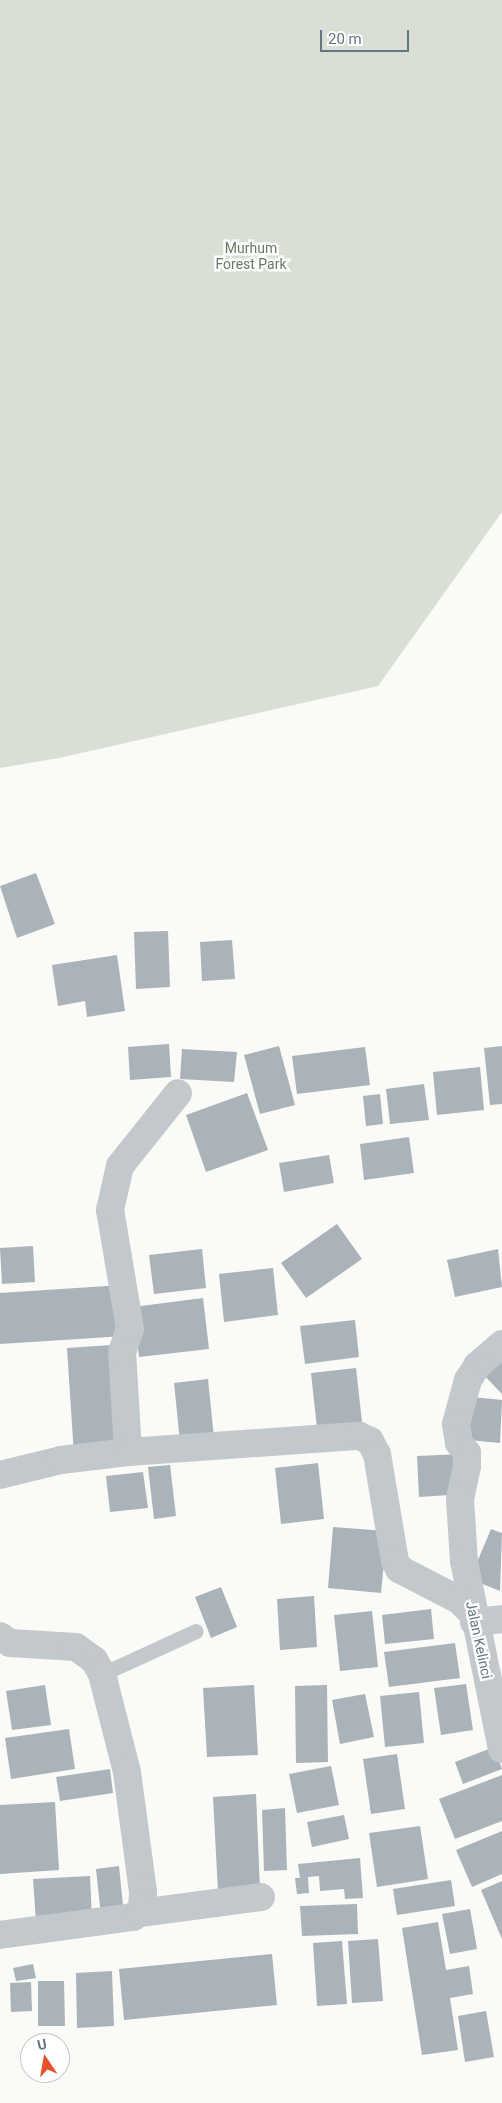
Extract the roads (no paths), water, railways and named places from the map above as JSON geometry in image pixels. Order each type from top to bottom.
[{"type":"street","points":[[128,1452],[122,1352],[130,1329],[110,1210],[120,1166],[178,1094]]},
{"type":"street","name":"Jalan Kelinci","points":[[502,1344],[477,1366],[468,1380],[456,1424],[459,1443],[467,1460],[460,1498],[464,1561],[502,1749]]},
{"type":"street","points":[[0,1475],[61,1460],[128,1452],[350,1437],[370,1441],[378,1454],[395,1561],[400,1569],[459,1600],[474,1618],[502,1618]]},
{"type":"street","points":[[0,1636],[10,1643],[76,1647],[94,1660],[102,1674],[127,1772],[143,1892],[140,1913]]},
{"type":"street","points":[[0,1936],[122,1919],[140,1913],[261,1897]]},
{"type":"lane","points":[[102,1674],[196,1631]]},
{"type":"park label","name":"Murhum Forest Park","points":[[251,256]]}]
